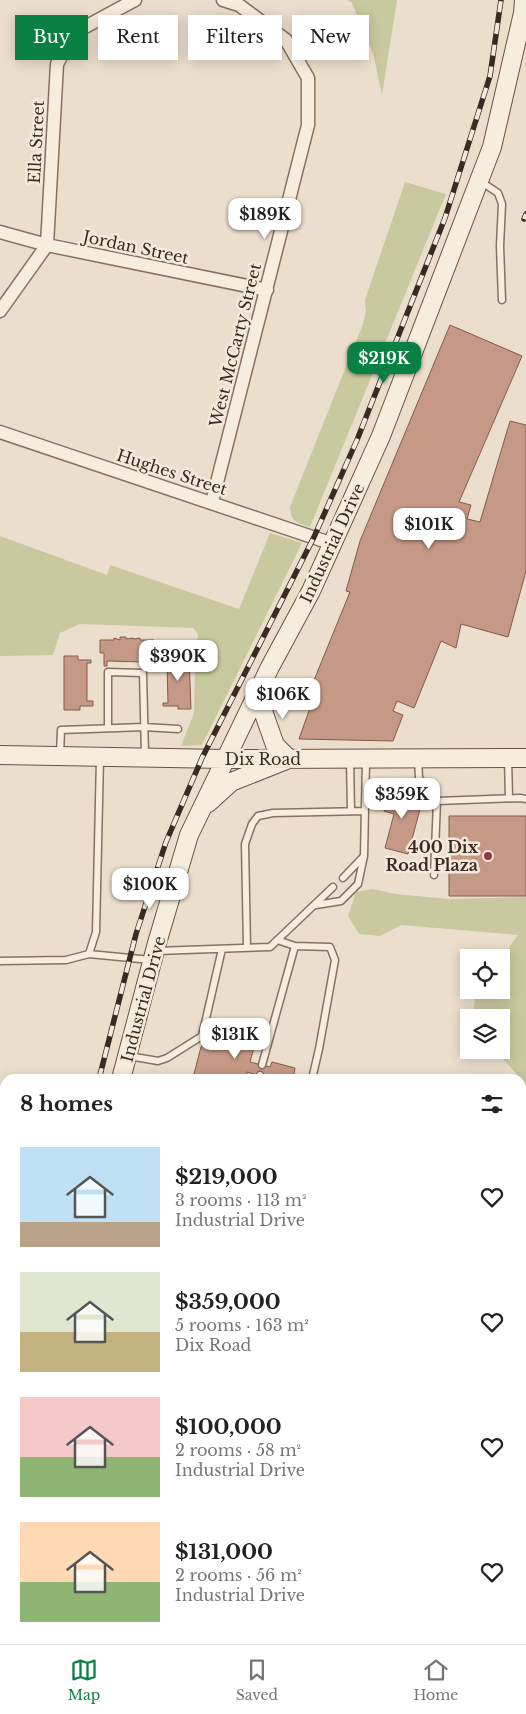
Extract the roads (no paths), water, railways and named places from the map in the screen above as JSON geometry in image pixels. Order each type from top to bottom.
[{"type":"main road","name":"Industrial Drive","points":[[122,1074],[189,835],[257,694],[311,591],[381,436],[492,147],[516,58],[524,0]]},
{"type":"main road","points":[[202,808],[231,782],[288,759],[274,744],[257,694]]},
{"type":"main road","name":"Dix Road","points":[[0,755],[225,759],[526,758]]},
{"type":"street","name":"Ella Street","points":[[47,245],[57,64],[74,33],[135,0]]},
{"type":"street","name":"West McCarty Street","points":[[212,502],[308,125],[308,78],[286,40],[239,5],[223,0]]},
{"type":"street","name":"Jordan Street","points":[[0,232],[47,245],[266,290]]},
{"type":"street","points":[[0,311],[47,245]]},
{"type":"street","name":"Hughes Street","points":[[0,432],[333,544]]},
{"type":"lane","points":[[479,181],[498,194],[502,204],[500,246],[502,300]]},
{"type":"lane","points":[[108,728],[108,672],[143,673],[145,757]]},
{"type":"lane","points":[[60,756],[60,730],[144,727],[178,728]]},
{"type":"lane","points":[[88,954],[96,932],[100,757]]},
{"type":"lane","points":[[508,758],[509,798]]},
{"type":"lane","points":[[315,905],[341,901],[358,884],[364,856],[365,810],[358,759]]},
{"type":"lane","points":[[351,811],[358,759]]},
{"type":"lane","points":[[418,759],[419,778],[437,801],[434,875]]},
{"type":"lane","points":[[437,801],[526,799]]},
{"type":"lane","points":[[247,948],[245,844],[252,824],[258,816],[273,813],[365,810]]},
{"type":"lane","points":[[343,878],[364,856]]},
{"type":"lane","points":[[0,961],[66,960],[88,954],[154,956],[222,949],[270,947],[333,888]]},
{"type":"lane","points":[[278,940],[295,946],[330,947],[335,960],[313,1074]]},
{"type":"lane","points":[[262,1065],[295,946]]},
{"type":"lane","points":[[128,1055],[158,1061],[167,1058],[202,1036],[222,949]]},
{"type":"railway","points":[[100,1074],[136,934],[166,842],[202,758],[314,537],[357,440],[445,218],[490,76],[501,0]]},
{"type":"railway","points":[[524,219],[526,214]]},
{"type":"place","name":"400 Dix Road Plaza","points":[[488,856]]}]
